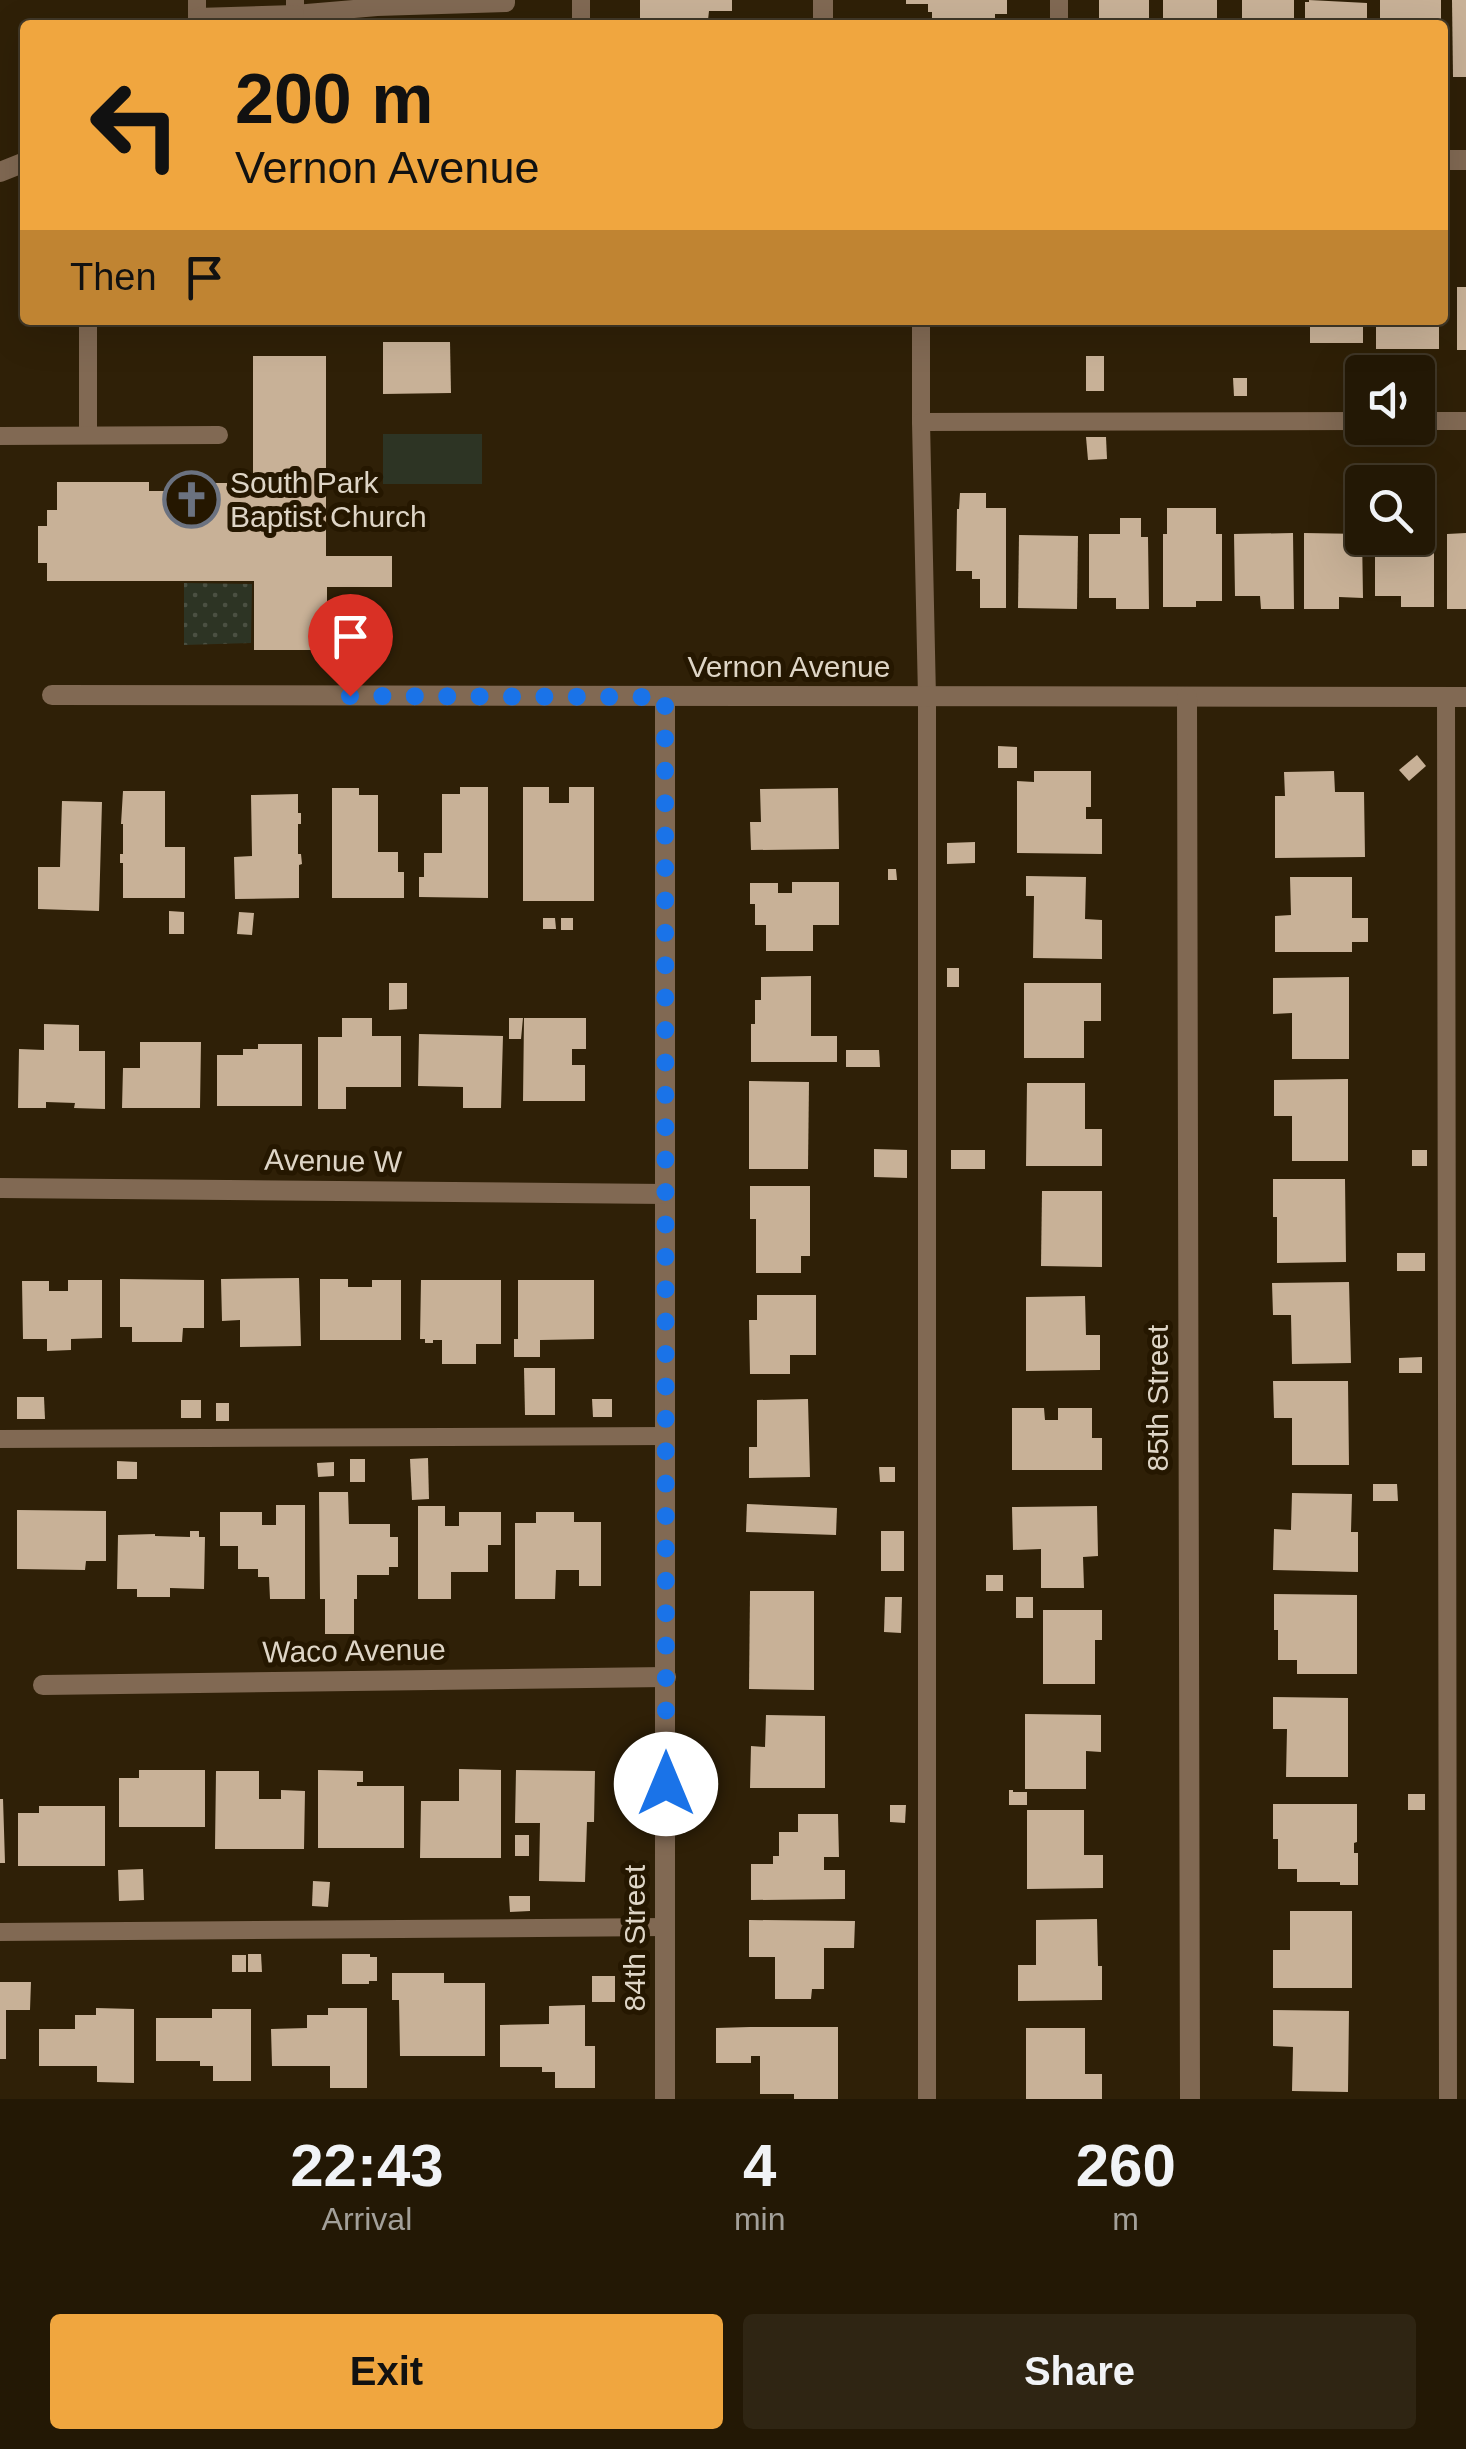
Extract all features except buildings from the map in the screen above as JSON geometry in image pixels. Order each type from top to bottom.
[{"type":"street","name":"Vernon Avenue","points":[[52,695],[1456,697]]},
{"type":"street","name":"84th Street","points":[[665,697],[665,2099]]},
{"type":"street","name":"85th Street","points":[[1186,697],[1190,2099]]},
{"type":"street","name":"Avenue W","points":[[0,1188],[665,1194]]},
{"type":"street","name":"Waco Avenue","points":[[43,1685],[666,1677]]},
{"type":"lane","points":[[197,14],[295,7],[377,16],[506,0]]},
{"type":"lane","points":[[88,325],[88,435]]},
{"type":"lane","points":[[921,325],[927,697],[927,2099]]},
{"type":"lane","points":[[1435,421],[1466,421]]},
{"type":"lane","points":[[920,422],[1345,422]]},
{"type":"lane","points":[[0,436],[219,434]]},
{"type":"lane","points":[[1448,2099],[1456,697]]},
{"type":"lane","points":[[0,1439],[666,1436]]},
{"type":"lane","points":[[0,1932],[666,1927]]},
{"type":"green space","points":[[383,434],[482,434],[482,484],[383,484]]},
{"type":"green space","points":[[184,583],[252,584],[251,643],[184,645]]},
{"type":"place","name":"South Park Baptist Church","points":[[191,500]]},
{"type":"route","points":[[350,696],[665,697],[666,1784]]}]
